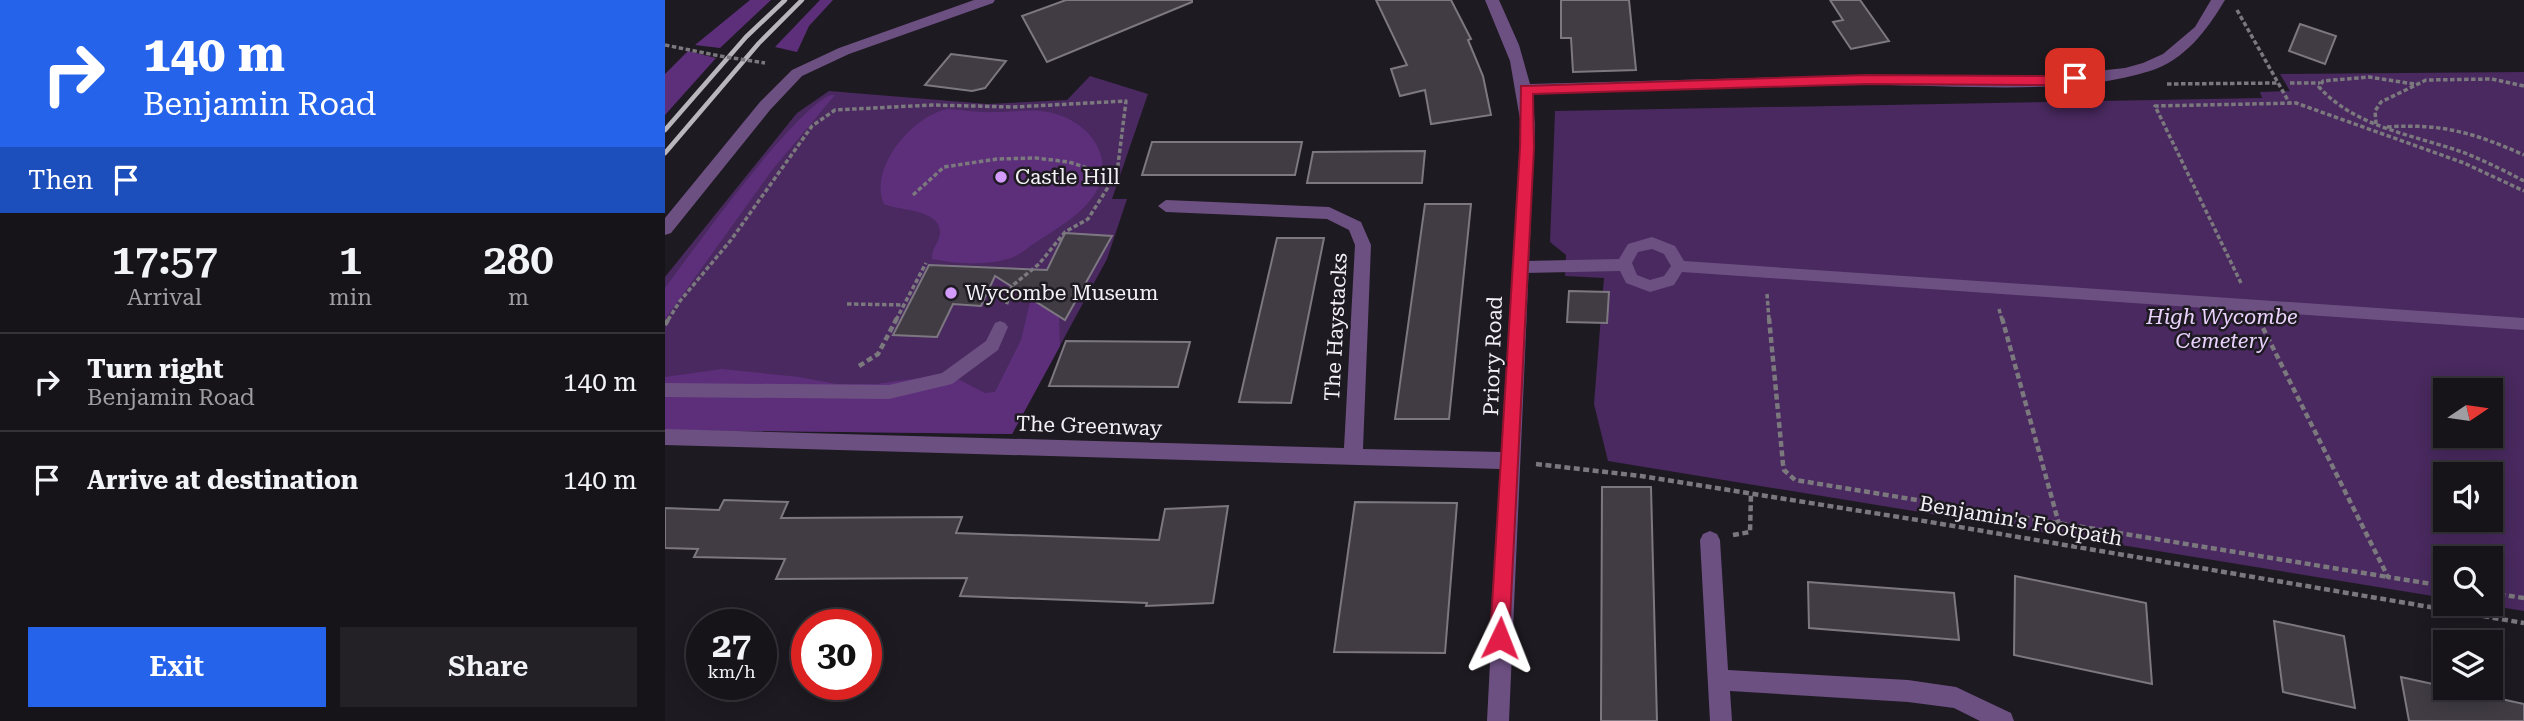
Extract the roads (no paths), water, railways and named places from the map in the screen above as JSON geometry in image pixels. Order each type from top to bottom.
[{"type":"street","points":[[665,229],[765,106],[797,73],[843,51],[988,0]]},
{"type":"street","name":"Priory Road","points":[[1492,0],[1509,31],[1526,89],[1528,125],[1511,461],[1501,593],[1498,721]]},
{"type":"street","points":[[1526,89],[1866,80],[2051,81],[2125,73],[2148,67],[2168,57],[2200,30],[2224,3]]},
{"type":"street","name":"The Haystacks","points":[[1166,206],[1329,213],[1355,226],[1363,245],[1353,456]]},
{"type":"street","name":"The Greenway","points":[[665,437],[1511,461]]},
{"type":"street","points":[[1710,540],[1721,721]]},
{"type":"street","points":[[1718,680],[1908,691],[1956,698],[2003,721]]},
{"type":"lane","points":[[1653,243],[1671,251],[1677,258],[1678,266],[1669,281],[1650,286],[1631,279],[1624,265],[1633,248],[1653,243]]},
{"type":"lane","points":[[1519,267],[1624,265]]},
{"type":"lane","points":[[1678,266],[2524,324]]},
{"type":"lane","points":[[665,390],[889,392],[946,379],[992,345],[1000,327]]},
{"type":"railway","points":[[665,130],[746,37],[785,0]]},
{"type":"railway","points":[[665,153],[759,43],[802,0]]},
{"type":"place","name":"Castle Hill","points":[[1001,177]]},
{"type":"place","name":"Wycombe Museum","points":[[951,293]]},
{"type":"park label","name":"High Wycombe Cemetery","points":[[2222,329]]}]
